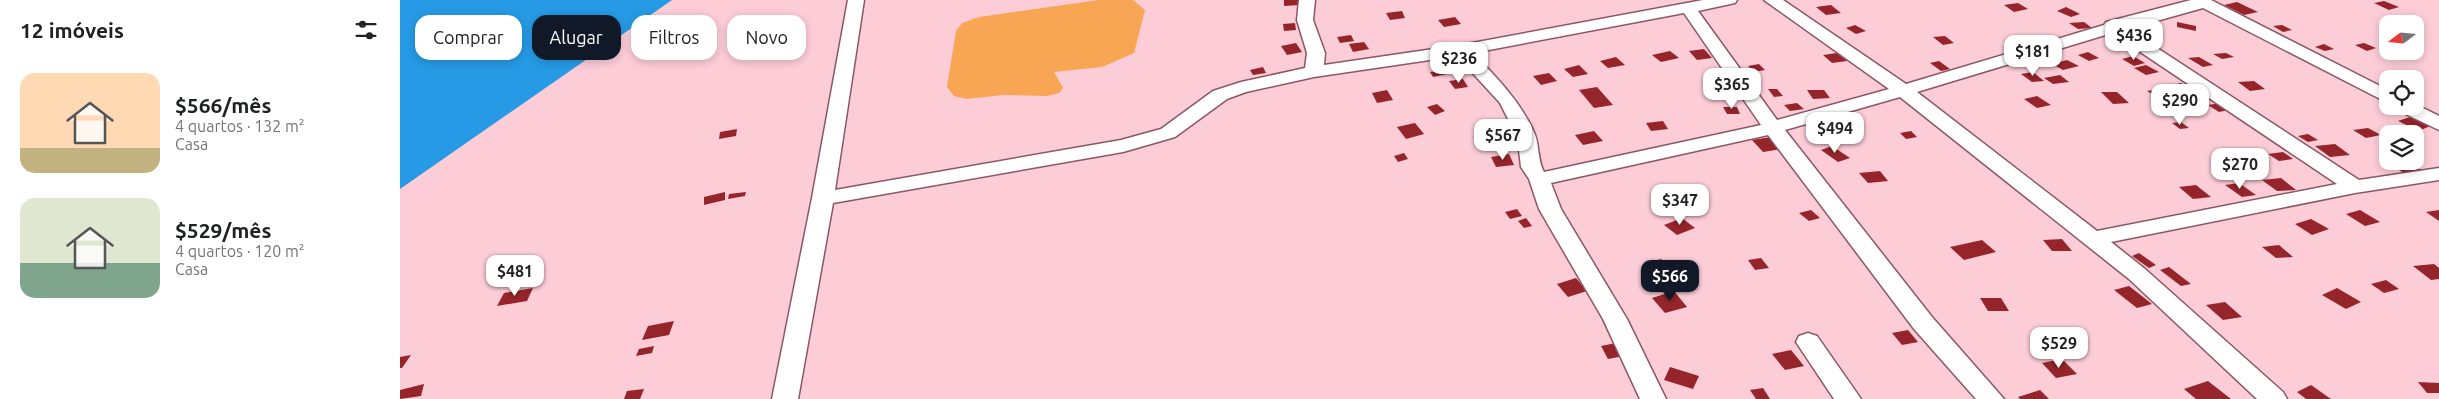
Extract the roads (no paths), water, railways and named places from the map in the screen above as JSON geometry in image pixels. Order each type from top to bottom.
[{"type":"street","points":[[785,399],[823,198],[856,0]]},
{"type":"street","points":[[1306,0],[1305,20],[1316,53],[1314,72]]},
{"type":"street","points":[[823,198],[1123,146],[1168,134],[1220,95],[1314,72],[1460,50],[1729,0]]},
{"type":"street","points":[[1772,0],[1904,91],[2137,274],[2274,399]]},
{"type":"street","points":[[1539,179],[1773,128],[1904,91],[2112,26],[2201,2],[2379,93]]},
{"type":"street","points":[[1700,4],[1773,128],[1923,323],[1991,399]]},
{"type":"street","points":[[2112,26],[2355,187]]},
{"type":"street","points":[[1460,50],[1508,101],[1524,131],[1528,142],[1531,167],[1539,179],[1550,209],[1616,319],[1653,399]]},
{"type":"street","points":[[1316,53],[1355,66]]},
{"type":"street","points":[[2422,115],[2439,124]]},
{"type":"street","points":[[2092,239],[2355,187],[2439,174]]},
{"type":"street","points":[[1808,342],[1848,399]]},
{"type":"water","points":[[400,0],[672,0],[650,15],[631,15],[631,28],[621,35],[621,15],[532,15],[532,60],[586,60],[400,189]]}]
